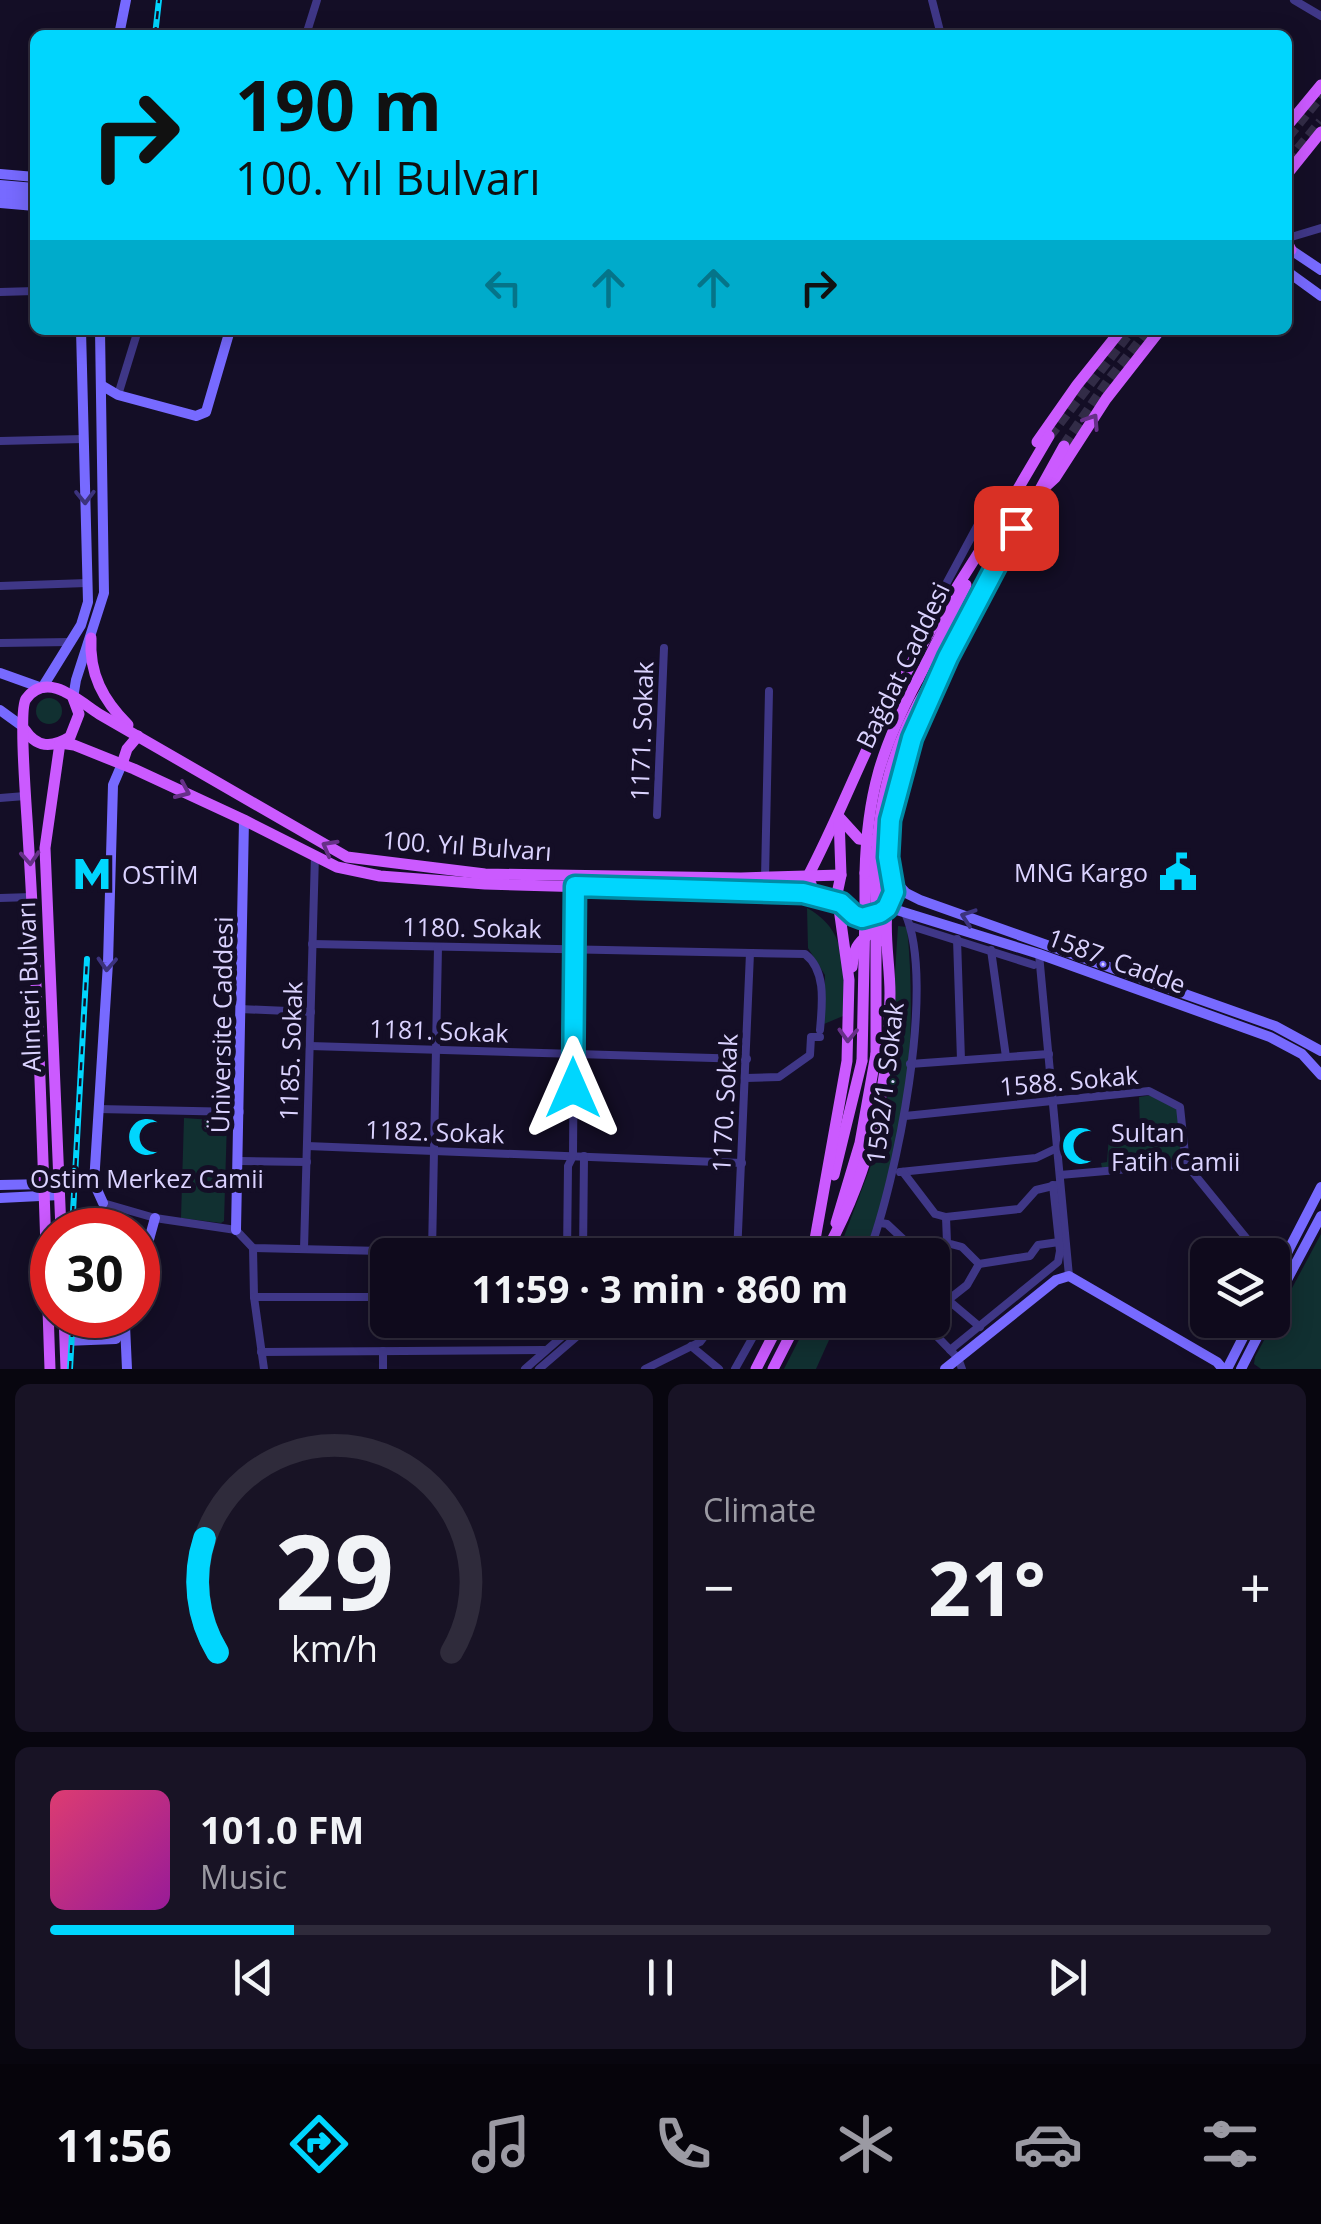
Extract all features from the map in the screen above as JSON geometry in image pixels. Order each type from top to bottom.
[{"type":"main road","points":[[123,30],[126,0]]},
{"type":"main road","points":[[1292,120],[1321,84]]},
{"type":"main road","points":[[1292,168],[1321,132]]},
{"type":"main road","points":[[0,174],[30,176]]},
{"type":"main road","points":[[0,185],[30,188]]},
{"type":"main road","points":[[0,194],[30,197]]},
{"type":"main road","points":[[0,202],[30,205]]},
{"type":"main road","points":[[1292,248],[1321,270]]},
{"type":"main road","points":[[1292,275],[1321,296]]},
{"type":"main road","points":[[22,726],[26,699],[42,688],[81,625],[88,602],[80,335]]},
{"type":"main road","points":[[73,698],[104,593],[100,335]]},
{"type":"main road","points":[[101,385],[118,395],[196,416],[206,412],[229,335]]},
{"type":"main road","points":[[1017,487],[1043,432],[1117,335]]},
{"type":"main road","points":[[1033,498],[1054,478],[1106,399],[1156,335]]},
{"type":"main road","points":[[101,399],[118,395]]},
{"type":"main road","name":"Bağdat Caddesi","points":[[876,909],[870,873],[870,804],[880,759],[924,680],[996,526],[1048,436]]},
{"type":"main road","name":"Bağdat Caddesi","points":[[924,680],[948,657],[1064,446]]},
{"type":"main road","points":[[803,893],[811,884],[808,878],[840,817],[879,726],[939,616],[996,526]]},
{"type":"main road","points":[[90,638],[93,672],[101,692],[138,736],[127,749],[112,785],[108,963],[94,1183],[103,1203]]},
{"type":"main road","points":[[841,903],[862,918],[872,917],[894,892],[890,876],[890,826],[906,756],[948,657]]},
{"type":"main road","points":[[0,673],[42,688],[59,688],[78,706],[78,722],[70,738],[44,745],[0,710]]},
{"type":"main road","name":"100. Yıl Bulvarı","points":[[73,698],[347,856],[485,874],[765,878],[840,875]]},
{"type":"main road","name":"Alınteri Bulvarı","points":[[22,726],[50,1369]]},
{"type":"main road","name":"100. Yıl Bulvarı","points":[[60,743],[122,764],[337,867],[380,876],[803,893],[841,903]]},
{"type":"main road","name":"Alınteri Bulvarı","points":[[60,743],[45,848],[60,1208]]},
{"type":"main road","points":[[840,817],[859,840],[874,842],[890,826]]},
{"type":"main road","points":[[814,1238],[847,1060],[849,980],[838,894],[840,817]]},
{"type":"main road","name":"Üniversite Caddesi","points":[[236,1230],[244,820]]},
{"type":"main road","points":[[840,875],[853,864],[870,861],[890,876]]},
{"type":"main road","name":"1587. Cadde","points":[[890,876],[906,893],[920,900],[1275,1026],[1321,1050]]},
{"type":"main road","points":[[833,1238],[850,1206],[878,1120],[890,996],[888,948],[876,909]]},
{"type":"main road","points":[[830,1238],[860,1143],[876,1054],[876,909]]},
{"type":"main road","points":[[816,1238],[845,1138],[862,1060],[876,909]]},
{"type":"main road","name":"1587. Cadde","points":[[876,909],[905,913],[1270,1036],[1309,1059],[1321,1072]]},
{"type":"main road","points":[[849,980],[860,940],[871,933],[882,938],[888,948]]},
{"type":"main road","points":[[0,1186],[44,1190]]},
{"type":"main road","points":[[1290,1246],[1321,1187]]},
{"type":"main road","points":[[0,1198],[59,1189]]},
{"type":"main road","points":[[1290,1274],[1321,1216]]},
{"type":"main road","points":[[945,1369],[1056,1280],[1069,1276],[1230,1367]]},
{"type":"main road","points":[[65,1338],[66,1369]]},
{"type":"main road","points":[[65,1341],[117,1338]]},
{"type":"main road","points":[[126,1338],[127,1369]]},
{"type":"main road","points":[[756,1369],[772,1338]]},
{"type":"main road","points":[[773,1369],[789,1338]]},
{"type":"main road","points":[[1230,1367],[1244,1338]]},
{"type":"main road","points":[[1230,1367],[1252,1338]]},
{"type":"street","points":[[308,30],[317,0]]},
{"type":"street","points":[[932,0],[940,30]]},
{"type":"street","points":[[1294,0],[1321,16]]},
{"type":"street","points":[[1292,243],[1321,228]]},
{"type":"street","points":[[0,292],[30,291]]},
{"type":"street","points":[[118,395],[136,335]]},
{"type":"street","points":[[0,441],[84,439]]},
{"type":"street","points":[[931,612],[981,520]]},
{"type":"street","points":[[0,586],[87,584]]},
{"type":"street","points":[[0,644],[70,642]]},
{"type":"street","name":"1171. Sokak","points":[[657,815],[664,648]]},
{"type":"street","points":[[765,878],[769,691]]},
{"type":"street","points":[[0,798],[26,796]]},
{"type":"street","name":"1185. Sokak","points":[[304,1250],[315,854]]},
{"type":"street","points":[[567,1238],[568,1166],[573,1156],[575,886]]},
{"type":"street","points":[[0,898],[32,897]]},
{"type":"street","name":"1592/1. Sokak","points":[[875,1238],[899,1172],[910,1064],[916,990],[911,926],[905,913]]},
{"type":"street","points":[[911,926],[1036,959],[1057,1148],[1060,1258],[1056,1266],[980,1326],[957,1359],[938,1338]]},
{"type":"street","points":[[957,939],[961,1060]]},
{"type":"street","name":"1180. Sokak","points":[[312,944],[805,954],[813,961],[820,980],[820,1034],[811,1037],[810,1055],[779,1078],[746,1078]]},
{"type":"street","points":[[432,1238],[438,947]]},
{"type":"street","points":[[991,950],[1006,1057]]},
{"type":"street","name":"1170. Sokak","points":[[738,1238],[750,952]]},
{"type":"street","points":[[240,1009],[311,1012]]},
{"type":"street","name":"1181. Sokak","points":[[310,1046],[747,1059]]},
{"type":"street","points":[[910,1064],[1049,1054]]},
{"type":"street","name":"1588. Sokak","points":[[905,1116],[1149,1091],[1180,1107],[1186,1164]]},
{"type":"street","points":[[98,1109],[240,1112]]},
{"type":"street","name":"1182. Sokak","points":[[307,1146],[742,1163]]},
{"type":"street","points":[[899,1172],[1036,1158],[1057,1148]]},
{"type":"street","points":[[583,1238],[584,1156]]},
{"type":"street","points":[[240,1162],[307,1162]]},
{"type":"street","points":[[899,1172],[935,1214],[946,1217],[1019,1210],[1036,1190],[1058,1182],[1186,1164],[1246,1238]]},
{"type":"street","points":[[1058,1182],[1069,1276]]},
{"type":"street","points":[[103,1203],[121,1208]]},
{"type":"street","points":[[946,1217],[947,1238]]},
{"type":"street","points":[[160,1219],[236,1230],[253,1248],[254,1296],[264,1369]]},
{"type":"street","points":[[881,1223],[902,1238]]},
{"type":"street","points":[[979,1264],[1030,1256],[1038,1245],[1060,1242]]},
{"type":"street","points":[[950,1244],[962,1247],[979,1264]]},
{"type":"street","points":[[253,1248],[370,1251]]},
{"type":"street","points":[[979,1264],[967,1284],[948,1300],[980,1326]]},
{"type":"street","points":[[254,1296],[370,1297]]},
{"type":"street","points":[[525,1369],[559,1338]]},
{"type":"street","points":[[538,1369],[575,1338]]},
{"type":"street","points":[[646,1369],[703,1338]]},
{"type":"street","points":[[735,1369],[752,1338]]},
{"type":"street","points":[[691,1346],[718,1369]]},
{"type":"street","points":[[261,1352],[544,1350]]},
{"type":"street","points":[[383,1351],[383,1369]]},
{"type":"green space","points":[[49,698],[58,702],[62,711],[58,720],[49,724],[40,720],[36,711],[40,702]]},
{"type":"green space","points":[[807,908],[831,929],[841,954],[843,1016],[824,1024],[825,975],[808,948]]},
{"type":"green space","points":[[898,926],[907,927],[911,1020],[898,1144],[871,1238],[843,1238],[876,1152],[887,1101]]},
{"type":"green space","points":[[1153,1095],[1179,1109],[1184,1161],[1102,1168],[1101,1163],[1107,1162],[1109,1136],[1132,1134],[1133,1129],[1140,1128],[1139,1097]]},
{"type":"green space","points":[[184,1118],[227,1121],[221,1223],[181,1218]]},
{"type":"green space","points":[[1321,1234],[1321,1369],[1261,1369],[1254,1364],[1265,1338],[1290,1338],[1290,1292]]},
{"type":"green space","points":[[800,1338],[830,1338],[816,1369],[784,1369]]},
{"type":"tunnel","points":[[1292,131],[1321,95]]},
{"type":"tunnel","points":[[1292,157],[1321,122]]},
{"type":"tunnel","points":[[1049,436],[1127,335]]},
{"type":"tunnel","points":[[1064,446],[1145,335]]},
{"type":"railway","points":[[156,30],[159,0]]},
{"type":"railway","points":[[73,1208],[87,959]]},
{"type":"railway","points":[[70,1369],[72,1338]]},
{"type":"place","name":"MNG Kargo","points":[[1178,872]]},
{"type":"place","name":"OSTİM","points":[[92,874]]},
{"type":"place","name":"Ostim Merkez Camii","points":[[147,1137]]},
{"type":"place","name":"Sultan Fatih Camii","points":[[1081,1146]]},
{"type":"route","points":[[573,1088],[575,886],[803,893],[841,903],[862,918],[887,908],[894,892],[888,857],[890,820],[912,738],[948,657],[1016,528]]}]
